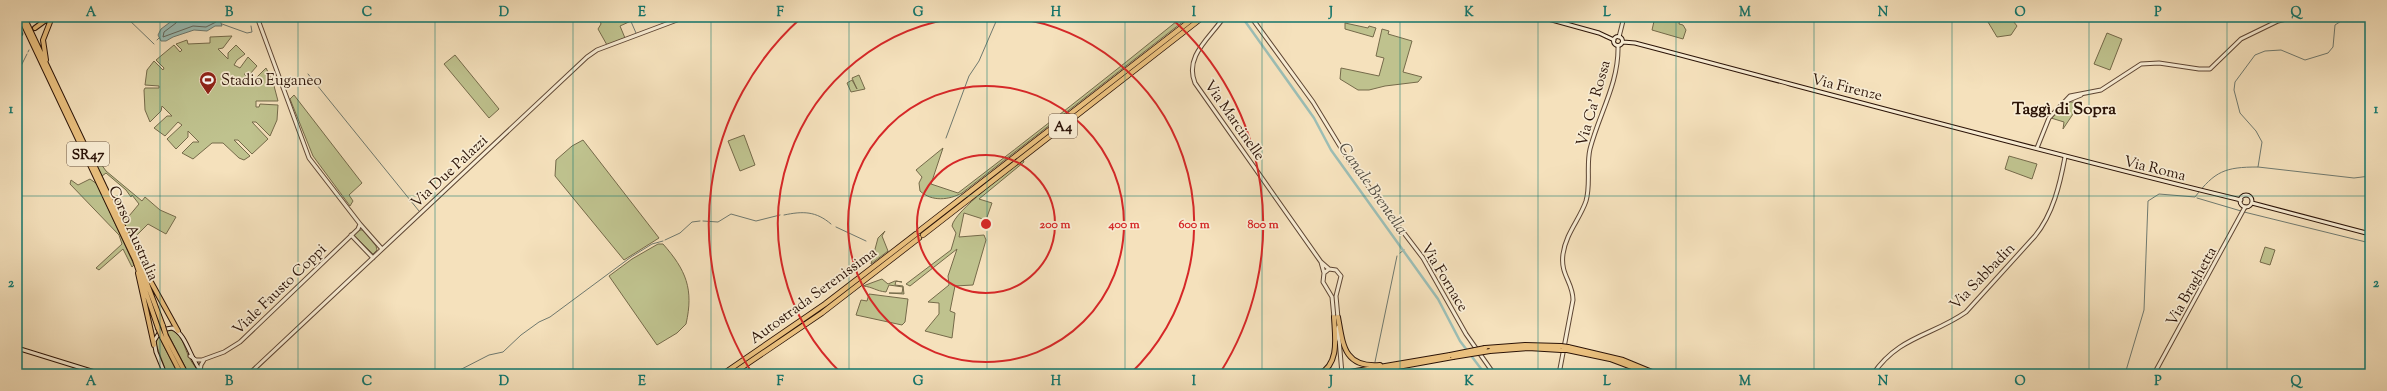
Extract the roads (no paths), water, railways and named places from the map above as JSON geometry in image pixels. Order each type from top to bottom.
[{"type":"highway","name":"Corso Australia","points":[[19,17],[131,250],[161,327]]},
{"type":"highway","name":"Corso Australia","points":[[24,17],[139,260],[164,336],[180,374]]},
{"type":"highway","points":[[51,17],[43,42],[51,75]]},
{"type":"highway","points":[[35,28],[51,17]]},
{"type":"highway","name":"Autostrada Serenissima","points":[[732,374],[822,313],[919,234],[1194,17]]},
{"type":"highway","name":"Autostrada Serenissima","points":[[723,374],[825,304],[1204,17]]},
{"type":"highway","name":"SR47","points":[[131,250],[154,345]]},
{"type":"highway","name":"SR47","points":[[139,260],[178,331]]},
{"type":"highway","points":[[1336,317],[1347,353],[1358,362],[1374,365],[1410,363]]},
{"type":"highway","points":[[1319,374],[1329,366],[1333,358],[1336,317]]},
{"type":"highway","name":"Corso Australia","points":[[164,336],[186,374]]},
{"type":"highway","points":[[1452,356],[1485,348],[1525,344],[1568,349],[1623,360],[1657,374]]},
{"type":"highway","points":[[1342,374],[1490,351],[1528,348],[1561,348]]},
{"type":"highway","points":[[1568,349],[1610,359],[1650,374]]},
{"type":"highway","points":[[1359,374],[1410,363]]},
{"type":"highway","points":[[1372,374],[1410,363]]},
{"type":"street","points":[[257,17],[309,158],[360,224],[382,249]]},
{"type":"street","name":"Via Due Palazzi","points":[[249,374],[592,53],[684,17]]},
{"type":"street","name":"Via Marcinelle","points":[[1224,17],[1194,57],[1192,75],[1195,83],[1320,262]]},
{"type":"street","name":"Via Fornace","points":[[1251,17],[1313,102],[1349,161],[1423,258],[1466,334],[1494,374]]},
{"type":"street","points":[[1541,17],[1599,33],[1614,40],[1614,44],[1618,46],[1623,42],[1619,37]]},
{"type":"street","points":[[1614,40],[1619,37],[1624,17]]},
{"type":"street","points":[[2037,148],[2048,118],[2070,96],[2103,89],[2142,64],[2150,62],[2199,69],[2210,69],[2242,39],[2278,21],[2295,17]]},
{"type":"street","name":"Via Firenze","points":[[1623,42],[1635,43],[2037,148],[2065,157]]},
{"type":"street","name":"Via Ca' Rossa","points":[[1559,374],[1573,300],[1571,289],[1563,273],[1563,253],[1571,230],[1586,201],[1590,150],[1608,101],[1618,46]]},
{"type":"street","name":"Via Roma","points":[[2065,157],[2241,200],[2248,196],[2252,199],[2252,203],[2370,234]]},
{"type":"street","name":"Via Sabbadin","points":[[1873,374],[1887,357],[1904,343],[1952,321],[1966,312],[1999,276],[2042,226],[2061,181],[2065,157]]},
{"type":"street","points":[[2241,200],[2244,210],[2252,203]]},
{"type":"street","name":"Via Braghetta","points":[[2154,374],[2244,210]]},
{"type":"street","name":"Viale Fausto Coppi","points":[[206,359],[224,352],[240,342],[351,235],[360,224]]},
{"type":"street","points":[[351,235],[373,258]]},
{"type":"street","points":[[1320,262],[1329,269],[1336,270],[1341,276],[1336,296],[1336,317]]},
{"type":"street","points":[[1320,262],[1324,273],[1323,282],[1332,297],[1336,317],[1342,374]]},
{"type":"street","points":[[1324,273],[1329,269]]},
{"type":"street","points":[[154,345],[155,337],[161,330],[172,328],[178,331]]},
{"type":"street","name":"SR47","points":[[178,331],[182,336],[190,356],[203,374]]},
{"type":"street","name":"SR47","points":[[154,345],[165,374]]},
{"type":"street","points":[[17,348],[101,374]]},
{"type":"street","points":[[190,356],[196,360],[206,359]]},
{"type":"street","points":[[200,371],[201,364],[206,359]]},
{"type":"water","points":[[177,17],[219,17],[222,26],[215,26],[207,31],[194,30],[166,41],[161,41],[158,35],[161,29]]},
{"type":"waterway","points":[[126,17],[154,44]]},
{"type":"waterway","points":[[300,17],[302,21]]},
{"type":"waterway","points":[[629,17],[636,33]]},
{"type":"waterway","points":[[946,138],[969,76],[979,61],[998,17]]},
{"type":"waterway","name":"Canale Brentella","points":[[1242,17],[1314,118],[1331,150],[1438,299],[1460,341],[1485,374]]},
{"type":"waterway","points":[[2125,374],[2144,310],[2148,201],[2159,194],[2195,197],[2209,181],[2222,172],[2237,168],[2258,167],[2262,142],[2256,131],[2240,113],[2234,90],[2235,82],[2255,55],[2265,51],[2281,50],[2305,60],[2328,53],[2333,47],[2335,25],[2346,18],[2370,19]]},
{"type":"waterway","points":[[222,24],[247,33],[252,32],[251,26]]},
{"type":"waterway","points":[[17,74],[27,54]]},
{"type":"waterway","points":[[308,74],[419,211]]},
{"type":"waterway","points":[[2258,167],[2354,178],[2370,176]]},
{"type":"waterway","points":[[2197,198],[2241,211]]},
{"type":"waterway","points":[[2244,212],[2370,243]]},
{"type":"waterway","points":[[784,215],[797,213],[815,214],[831,224]]},
{"type":"waterway","points":[[703,221],[718,222],[731,214],[756,221],[780,215]]},
{"type":"waterway","points":[[665,240],[680,233],[692,222],[700,221]]},
{"type":"waterway","points":[[836,227],[866,241]]},
{"type":"waterway","points":[[452,374],[489,355],[503,352],[521,335],[539,322],[550,317],[631,257],[652,244],[663,241]]},
{"type":"waterway","name":"Canale Brentella","points":[[1400,253],[1404,250]]},
{"type":"waterway","points":[[1375,362],[1397,256]]},
{"type":"tunnel","points":[[20,34],[35,28]]},
{"type":"place","name":"Stadio Euganeo","points":[[208,95]]},
{"type":"district","name":"Taggì di Sopra","points":[[2064,108]]}]
